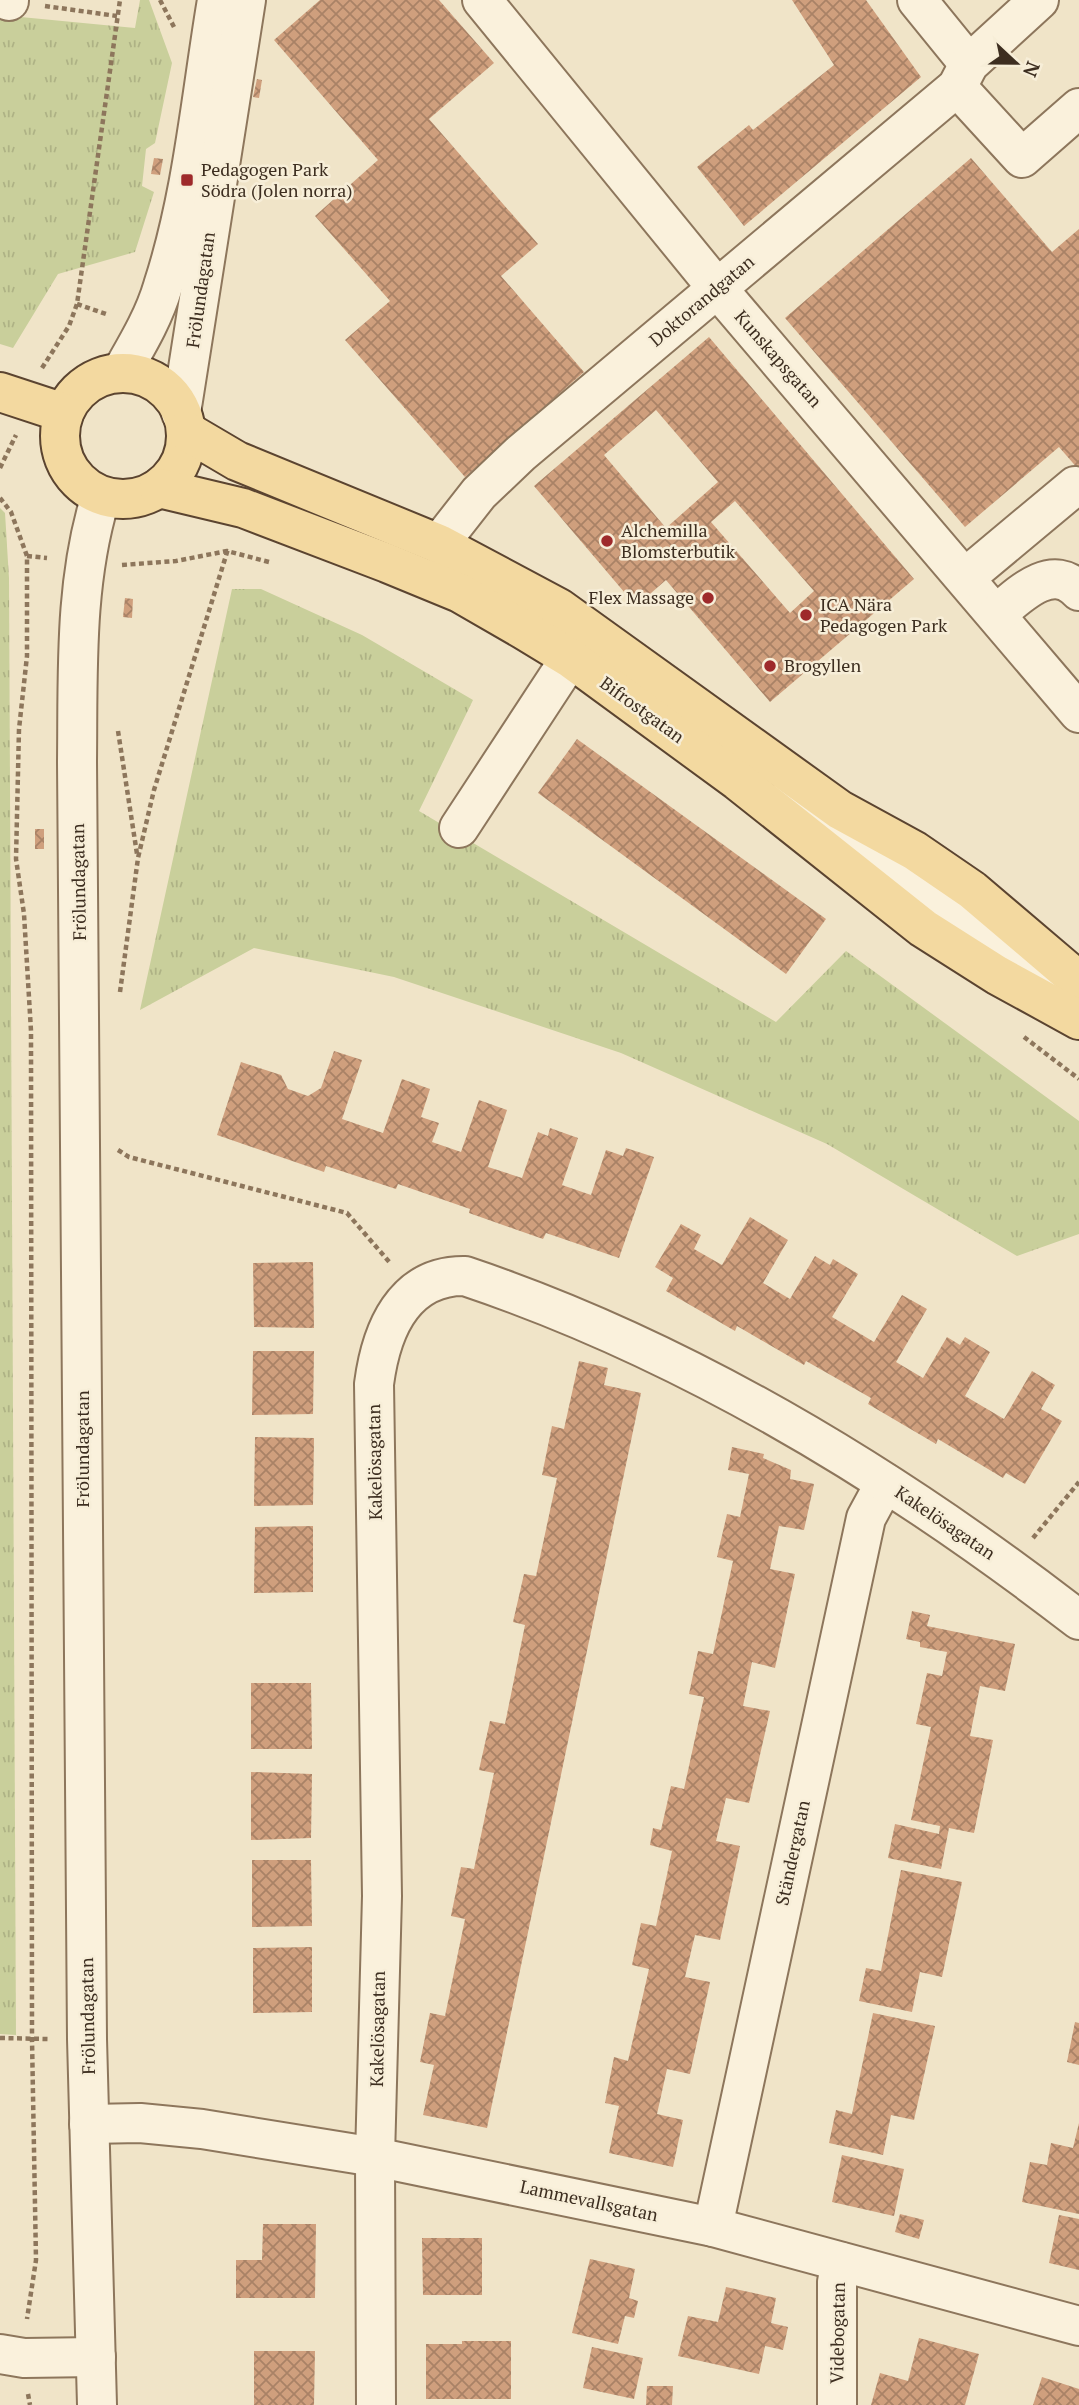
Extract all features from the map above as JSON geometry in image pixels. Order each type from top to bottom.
[{"type":"main road","name":"Bifrostgatan","points":[[121,373],[146,378],[168,392],[183,422],[237,461],[439,544],[496,572],[559,608],[579,644],[738,780],[923,928],[997,975],[1079,1020]]},
{"type":"main road","points":[[121,373],[97,378],[86,385],[31,403],[60,438],[65,463],[80,483],[101,496],[131,499],[159,488],[180,463],[183,422]]},
{"type":"main road","name":"Bifrostgatan","points":[[159,488],[243,508],[387,563],[579,644],[840,810],[915,851],[972,890],[1073,975]]},
{"type":"street","name":"Frölundagatan","points":[[121,373],[145,331],[163,287],[176,236],[217,0]]},
{"type":"street","name":"Frölundagatan","points":[[183,422],[246,0]]},
{"type":"street","name":"Kunskapsgatan","points":[[482,0],[717,288],[966,577],[1079,713]]},
{"type":"street","points":[[917,0],[963,75],[1022,158],[1079,108]]},
{"type":"street","name":"Doktorandgatan","points":[[439,544],[479,493],[520,454],[963,75],[1039,0]]},
{"type":"street","points":[[966,577],[1075,486]]},
{"type":"street","name":"Frölundagatan","points":[[97,2405],[87,2039],[77,762],[79,611],[85,561],[101,496]]},
{"type":"street","points":[[331,500],[365,533],[500,596],[579,644],[459,828]]},
{"type":"street","points":[[997,614],[1033,584],[1054,579],[1074,584],[1079,591]]},
{"type":"street","name":"Kakelösagatan","points":[[376,2405],[375,2157],[382,1896],[374,1384],[378,1355],[387,1331],[414,1291],[443,1276],[465,1276],[598,1328],[725,1388],[886,1483],[1010,1566],[1079,1620]]},
{"type":"street","name":"Ständergatan","points":[[713,2227],[866,1518],[886,1483]]},
{"type":"street","name":"Lammevallsgatan","points":[[89,2124],[140,2123],[202,2129],[375,2157],[713,2227],[1079,2326]]},
{"type":"street","name":"Videbogatan","points":[[837,2405],[837,2282],[841,2262]]},
{"type":"street","points":[[12,2356],[96,2357]]},
{"type":"path","points":[[9,0],[117,16]]},
{"type":"path","points":[[0,468],[31,403],[47,358],[69,326],[77,304],[120,0]]},
{"type":"path","points":[[77,304],[118,318],[145,331]]},
{"type":"path","points":[[0,498],[11,512],[21,534],[27,556],[29,592],[27,656],[19,729],[16,859],[24,914],[31,1031],[32,2039],[36,2260],[12,2356],[30,2405]]},
{"type":"path","points":[[120,996],[138,858],[154,790],[227,551],[279,565]]},
{"type":"path","points":[[121,576],[122,565]]},
{"type":"path","points":[[117,726],[138,858]]},
{"type":"path","points":[[1014,1030],[1079,1079]]},
{"type":"path","points":[[117,1149],[129,1157],[347,1213],[414,1291]]},
{"type":"path","points":[[1010,1566],[1079,1482]]},
{"type":"path","points":[[0,2038],[87,2039]]},
{"type":"green space","points":[[140,0],[149,0],[172,63],[155,143],[146,149],[142,186],[154,192],[135,252],[58,274],[13,348],[0,344],[0,15],[135,28]]},
{"type":"green space","points":[[0,508],[5,513],[9,578],[16,2035],[0,2034]]},
{"type":"green space","points":[[232,589],[261,589],[362,635],[473,700],[419,811],[776,1022],[846,951],[1079,1121],[1079,1234],[1017,1256],[827,1144],[621,1053],[394,977],[254,948],[140,1010]]},
{"type":"building","points":[[320,0],[439,0],[494,63],[429,119],[538,244],[501,276],[584,372],[465,477],[345,340],[390,301],[315,216],[378,160],[274,40]]},
{"type":"building","points":[[792,0],[866,0],[921,77],[744,226],[697,167],[749,125],[753,130],[834,65]]},
{"type":"building","points":[[257,79],[262,80],[259,98],[253,97]]},
{"type":"building","points":[[154,158],[163,159],[160,175],[151,174]]},
{"type":"building","points":[[971,158],[1052,252],[1079,229],[1079,470],[1059,447],[965,527],[785,318]]},
{"type":"building","points":[[709,337],[914,579],[770,702],[666,580],[636,606],[534,486]],"holes":[[[656,410],[718,482],[666,528],[604,455]],[[735,501],[814,591],[790,613],[711,522]]]},
{"type":"building","points":[[125,598],[133,599],[132,618],[123,617]]},
{"type":"building","points":[[577,739],[826,919],[786,974],[538,793]]},
{"type":"building","points":[[35,829],[44,829],[44,849],[35,849]]},
{"type":"building","points":[[334,1051],[362,1060],[342,1119],[383,1133],[402,1079],[430,1089],[421,1117],[439,1123],[432,1142],[461,1152],[479,1100],[507,1110],[488,1167],[522,1178],[538,1132],[548,1136],[550,1128],[578,1138],[562,1185],[591,1195],[606,1150],[623,1156],[626,1148],[654,1157],[619,1258],[546,1233],[543,1239],[469,1213],[470,1209],[398,1184],[396,1189],[326,1166],[324,1172],[217,1135],[241,1062],[281,1075],[288,1089],[308,1096],[321,1088]]},
{"type":"building","points":[[750,1217],[788,1240],[763,1283],[790,1299],[815,1256],[830,1265],[833,1259],[858,1274],[832,1317],[874,1342],[902,1295],[927,1309],[896,1362],[923,1378],[947,1337],[960,1345],[965,1337],[990,1352],[965,1396],[1004,1419],[1032,1371],[1055,1385],[1041,1409],[1062,1421],[1025,1484],[1006,1473],[1003,1478],[938,1439],[936,1444],[868,1404],[871,1398],[806,1361],[804,1365],[737,1326],[735,1331],[666,1291],[673,1278],[655,1267],[681,1224],[701,1235],[694,1249],[722,1265]]},
{"type":"building","points":[[313,1262],[314,1328],[254,1327],[253,1263]]},
{"type":"building","points":[[253,1351],[314,1351],[313,1414],[252,1415]]},
{"type":"building","points":[[579,1361],[608,1368],[604,1385],[641,1393],[487,2128],[423,2115],[434,2065],[420,2062],[430,2013],[445,2016],[465,1919],[451,1916],[461,1867],[474,1869],[494,1773],[479,1770],[490,1721],[505,1724],[525,1625],[513,1622],[524,1574],[536,1576],[557,1478],[542,1475],[552,1426],[564,1429]]},
{"type":"building","points":[[255,1437],[314,1438],[313,1505],[254,1506]]},
{"type":"building","points":[[732,1447],[764,1454],[763,1458],[791,1470],[790,1479],[814,1484],[804,1530],[779,1526],[770,1569],[795,1574],[775,1668],[752,1662],[743,1706],[770,1711],[749,1803],[726,1798],[716,1841],[740,1846],[720,1940],[695,1935],[685,1977],[710,1982],[690,2074],[667,2069],[657,2114],[683,2120],[673,2167],[609,2153],[619,2106],[605,2103],[614,2057],[628,2061],[649,1969],[632,1965],[641,1923],[656,1926],[672,1851],[650,1845],[653,1828],[661,1830],[671,1786],[684,1789],[704,1697],[689,1694],[698,1651],[713,1654],[733,1561],[717,1557],[727,1514],[740,1517],[749,1474],[728,1470]]},
{"type":"building","points":[[313,1526],[313,1592],[254,1593],[255,1527]]},
{"type":"building","points":[[912,1611],[930,1615],[927,1626],[1015,1644],[1005,1691],[980,1686],[970,1736],[993,1740],[974,1833],[949,1828],[941,1869],[888,1858],[895,1824],[939,1834],[940,1826],[911,1820],[931,1727],[916,1724],[927,1673],[942,1676],[947,1652],[920,1647],[920,1642],[906,1639]]},
{"type":"building","points":[[251,1683],[311,1683],[312,1749],[251,1749]]},
{"type":"building","points":[[251,1772],[312,1774],[311,1838],[251,1840]]},
{"type":"building","points":[[252,1860],[311,1860],[312,1926],[252,1927]]},
{"type":"building","points":[[901,1870],[962,1882],[942,1977],[920,1972],[912,2012],[859,2001],[866,1968],[881,1971]]},
{"type":"building","points":[[312,1947],[312,2012],[253,2013],[253,1948]]},
{"type":"building","points":[[873,2013],[935,2026],[914,2120],[891,2115],[883,2155],[829,2143],[836,2110],[852,2114]]},
{"type":"building","points":[[1075,2022],[1079,2023],[1079,2065],[1067,2062]]},
{"type":"building","points":[[1079,2123],[1079,2214],[1022,2202],[1030,2162],[1047,2165],[1051,2143],[1073,2148]]},
{"type":"building","points":[[842,2155],[904,2169],[894,2216],[832,2202]]},
{"type":"building","points":[[900,2214],[924,2220],[919,2239],[895,2232]]},
{"type":"building","points":[[1059,2215],[1079,2219],[1079,2270],[1049,2263]]},
{"type":"building","points":[[263,2224],[316,2224],[315,2298],[236,2298],[236,2260],[262,2260]]},
{"type":"building","points":[[422,2238],[482,2238],[482,2295],[423,2295]]},
{"type":"building","points":[[590,2259],[635,2269],[629,2298],[638,2301],[634,2318],[625,2316],[618,2344],[572,2333]]},
{"type":"building","points":[[726,2287],[776,2298],[771,2323],[788,2327],[783,2350],[765,2346],[759,2374],[678,2356],[688,2316],[718,2322]]},
{"type":"building","points":[[919,2338],[979,2354],[965,2405],[871,2405],[880,2373],[908,2381]]},
{"type":"building","points":[[462,2341],[511,2341],[511,2399],[426,2399],[426,2344],[462,2344]]},
{"type":"building","points":[[592,2347],[643,2358],[634,2399],[583,2388]]},
{"type":"building","points":[[254,2351],[315,2351],[314,2405],[254,2405]]},
{"type":"building","points":[[1042,2377],[1079,2389],[1079,2405],[1033,2405]]},
{"type":"building","points":[[647,2386],[673,2386],[672,2405],[646,2405]]},
{"type":"place","name":"Pedagogen Park Södra (Jolen norra)","points":[[187,180]]},
{"type":"place","name":"Alchemilla Blomsterbutik","points":[[607,541]]},
{"type":"place","name":"Flex Massage","points":[[708,598]]},
{"type":"place","name":"ICA Nära Pedagogen Park","points":[[806,615]]},
{"type":"place","name":"Brogyllen","points":[[770,666]]}]
